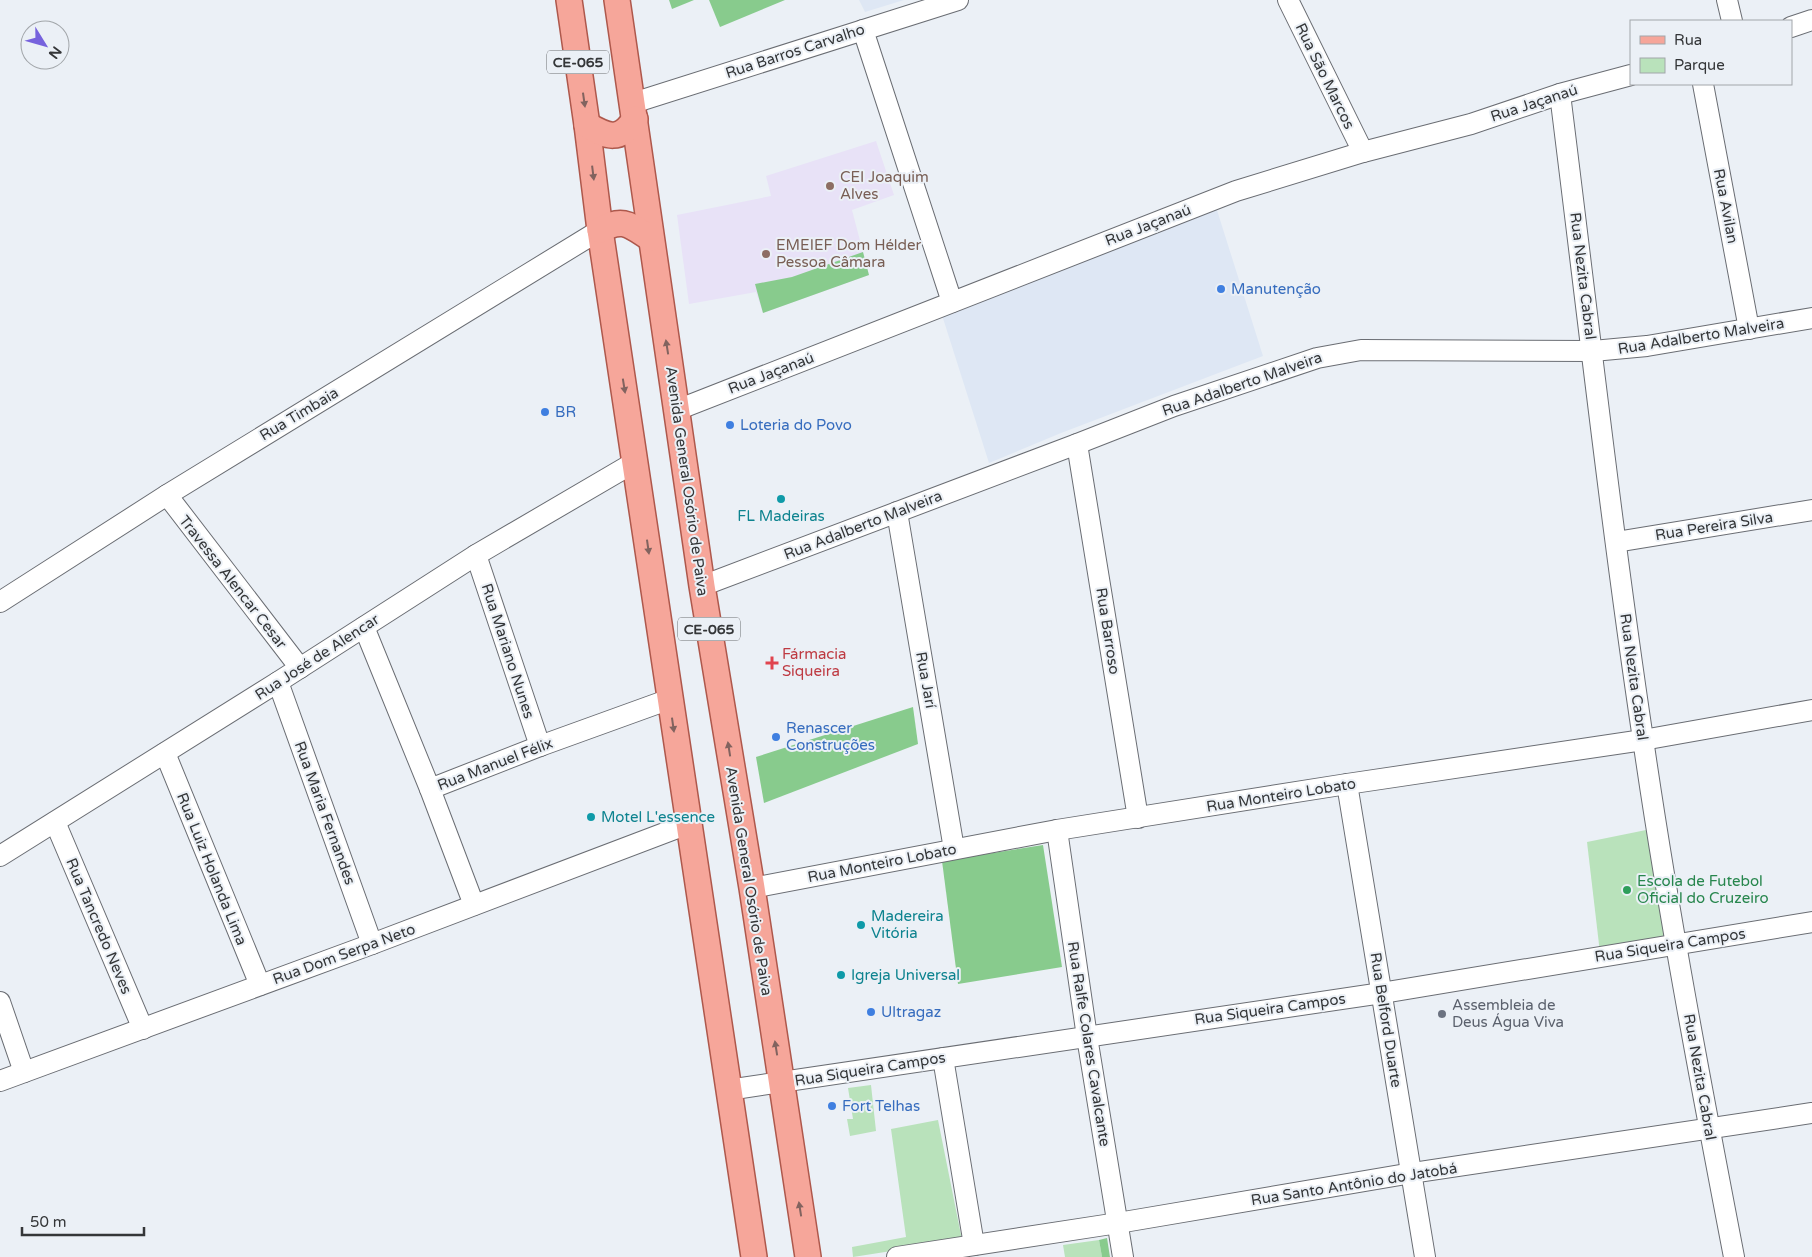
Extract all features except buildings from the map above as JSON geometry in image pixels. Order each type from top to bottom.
[{"type":"main road","name":"CE-065","points":[[569,0],[588,125],[600,230],[754,1257]]},
{"type":"main road","name":"Avenida General Osório de Paiva","points":[[617,0],[634,111],[650,238],[702,586],[752,888],[808,1257]]},
{"type":"main road","points":[[588,125],[600,133],[612,136],[618,135],[629,128],[634,111]]},
{"type":"main road","points":[[600,230],[616,222],[623,222],[650,238]]},
{"type":"street","name":"Rua Barros Carvalho","points":[[634,111],[863,30],[958,0]]},
{"type":"street","name":"Rua São Marcos","points":[[1288,0],[1363,152]]},
{"type":"street","points":[[1727,0],[1732,20]]},
{"type":"street","points":[[1792,27],[1812,20]]},
{"type":"street","points":[[863,30],[952,302]]},
{"type":"street","name":"Rua Jaçanaú","points":[[677,410],[1236,191],[1363,152],[1471,124],[1560,94],[1630,75]]},
{"type":"street","name":"Rua Avilan","points":[[1703,85],[1749,329]]},
{"type":"street","name":"Rua Nezita Cabral","points":[[1560,94],[1616,542],[1643,740],[1675,943],[1734,1257]]},
{"type":"street","name":"Rua Timbaia","points":[[0,602],[167,495],[600,230]]},
{"type":"street","name":"Rua Adalberto Malveira","points":[[702,586],[1174,406],[1337,353],[1361,350],[1593,351],[1647,346],[1812,318]]},
{"type":"street","name":"Rua Barroso","points":[[1077,444],[1138,818]]},
{"type":"street","name":"Rua José de Alencar","points":[[0,856],[165,754],[476,555],[635,462]]},
{"type":"street","name":"Travessa Alencar Cesar","points":[[167,495],[300,668]]},
{"type":"street","name":"Rua Pereira Silva","points":[[1616,542],[1812,510]]},
{"type":"street","name":"Rua Jarí","points":[[897,512],[954,849]]},
{"type":"street","name":"Rua Mariano Nunes","points":[[476,555],[540,746]]},
{"type":"street","name":"Rua Manuel Félix","points":[[364,627],[430,789],[540,746],[670,699]]},
{"type":"street","name":"Rua Maria Fernandes","points":[[278,682],[372,944]]},
{"type":"street","name":"Rua Monteiro Lobato","points":[[752,888],[1057,830],[1643,740],[1812,710]]},
{"type":"street","name":"Rua Luiz Holanda Lima","points":[[165,754],[260,984]]},
{"type":"street","name":"Rua Belford Duarte","points":[[1347,784],[1425,1257]]},
{"type":"street","points":[[430,789],[474,905]]},
{"type":"street","name":"Rua Tancredo Neves","points":[[55,822],[143,1029]]},
{"type":"street","name":"Rua Dom Serpa Neto","points":[[0,1081],[372,944],[688,824]]},
{"type":"street","name":"Rua Ralfe Colares Cavalcante","points":[[1057,830],[1086,1037],[1123,1257]]},
{"type":"street","name":"Rua Siqueira Campos","points":[[728,1090],[1382,993],[1675,943],[1812,922]]},
{"type":"street","points":[[0,1002],[24,1072]]},
{"type":"street","points":[[943,1058],[974,1245]]},
{"type":"street","name":"Rua Santo Antônio do Jatobá","points":[[897,1257],[1118,1223],[1412,1173],[1710,1130],[1812,1113]]},
{"type":"shaded area","points":[[859,0],[904,0],[865,12]]},
{"type":"shaded area","points":[[876,141],[894,195],[852,210],[869,275],[763,313],[756,292],[689,304],[677,215],[771,196],[766,176]]},
{"type":"shaded area","points":[[1216,207],[1263,356],[1061,433],[989,463],[941,312]]},
{"type":"green space","points":[[669,0],[694,0],[672,9]]},
{"type":"green space","points":[[709,0],[785,0],[720,27]]},
{"type":"green space","points":[[863,252],[869,275],[763,313],[755,284],[792,277]]},
{"type":"green space","points":[[913,707],[918,744],[764,803],[756,757]]},
{"type":"green space","name":"Escola de Futebol Oficial do Cruzeiro","points":[[1651,829],[1669,939],[1600,953],[1587,842]]},
{"type":"green space","points":[[1043,845],[1062,967],[958,984],[942,861]]},
{"type":"green space","points":[[871,1085],[876,1131],[850,1136],[847,1119],[853,1119],[848,1088]]},
{"type":"green space","points":[[938,1120],[962,1240],[853,1257],[852,1247],[906,1237],[891,1129]]},
{"type":"green space","points":[[1107,1238],[1110,1257],[1102,1257],[1099,1240]]},
{"type":"green space","points":[[1099,1240],[1102,1257],[1065,1257],[1063,1245]]},
{"type":"place","name":"CEI Joaquim Alves","points":[[830,186]]},
{"type":"place","name":"EMEIEF Dom Hélder Pessoa Câmara","points":[[766,254]]},
{"type":"place","name":"Manutenção","points":[[1221,289]]},
{"type":"place","name":"BR","points":[[545,412]]},
{"type":"place","name":"Loteria do Povo","points":[[730,425]]},
{"type":"place","name":"FL Madeiras","points":[[781,499]]},
{"type":"place","name":"Fármacia Siqueira","points":[[772,663]]},
{"type":"place","name":"Renascer Construções","points":[[776,737]]},
{"type":"place","name":"Motel L'essence","points":[[591,817]]},
{"type":"place","name":"Escola de Futebol Oficial do Cruzeiro","points":[[1627,890]]},
{"type":"place","name":"Madereira Vitória","points":[[861,925]]},
{"type":"place","name":"Igreja Universal","points":[[841,975]]},
{"type":"place","name":"Ultragaz","points":[[871,1012]]},
{"type":"place","name":"Assembleia de Deus Água Viva","points":[[1442,1014]]},
{"type":"place","name":"Fort Telhas","points":[[832,1106]]}]
